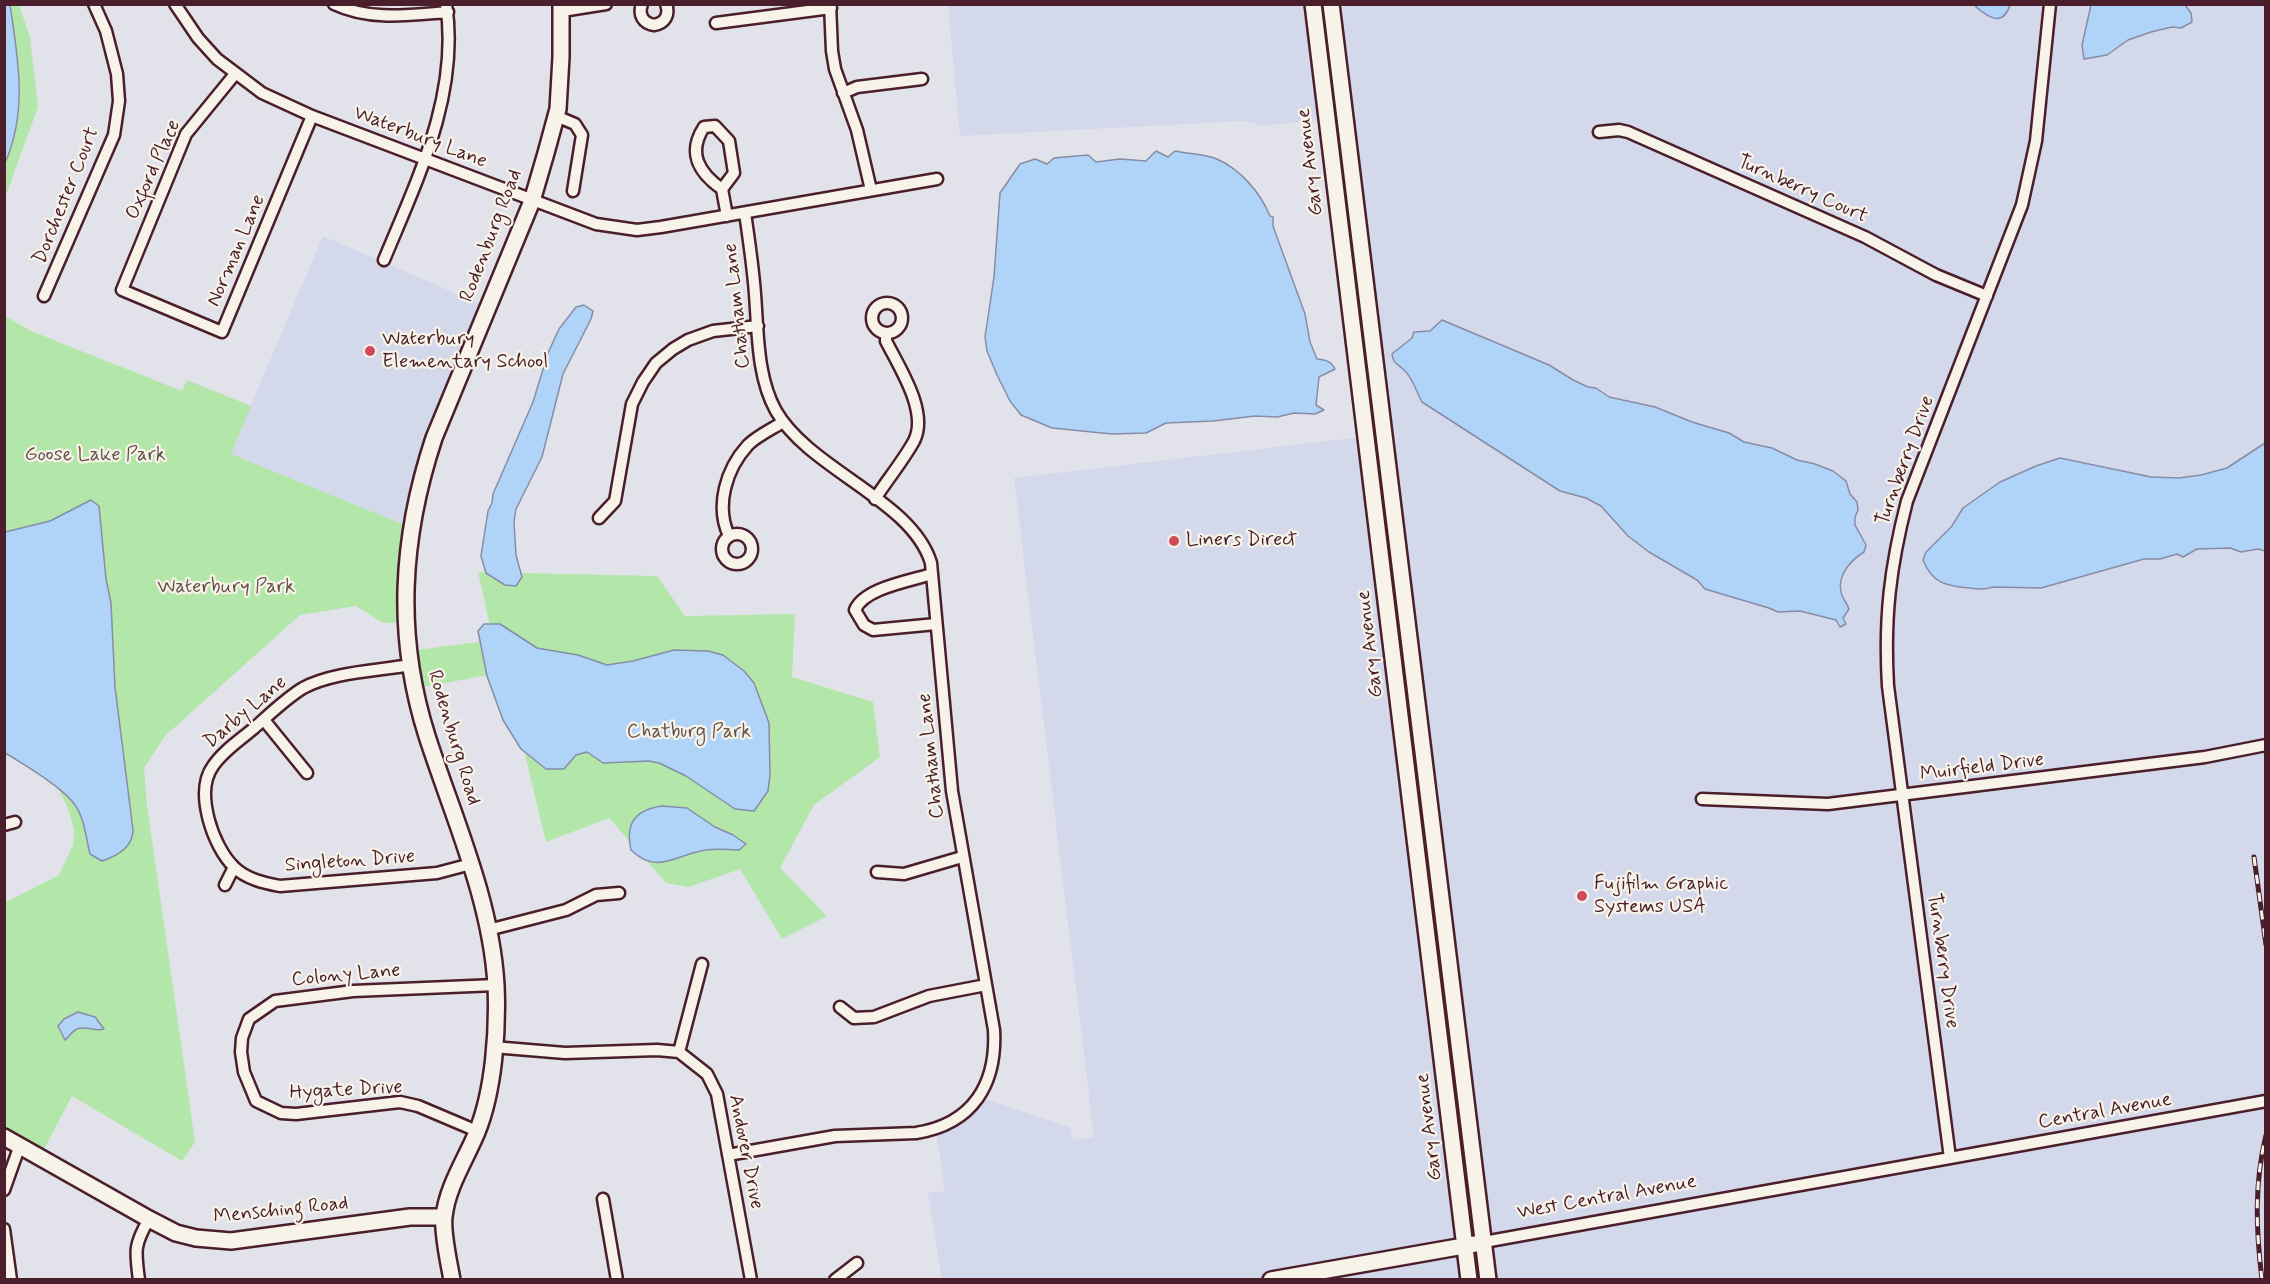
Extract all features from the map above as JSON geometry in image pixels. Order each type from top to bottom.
[{"type":"main road","name":"Gary Avenue","points":[[1313,4],[1469,1280]]},
{"type":"main road","name":"Gary Avenue","points":[[1332,4],[1488,1280]]},
{"type":"main road","name":"Rodenburg Road","points":[[452,1280],[444,1217],[458,1172],[477,1131],[487,1098],[493,1047],[496,985],[488,930],[471,864],[427,735],[410,666],[406,612],[407,562],[412,518],[422,475],[442,416],[532,201],[556,116],[561,57],[561,8]]},
{"type":"main road","name":"Mensching Road","points":[[4,1137],[176,1233],[211,1240],[231,1240],[410,1217],[444,1217]]},
{"type":"main road","name":"West Central Avenue","points":[[1271,1280],[1484,1242]]},
{"type":"street","name":"Dorchester Court","points":[[44,296],[114,135],[119,101],[117,74],[106,31],[94,4]]},
{"type":"street","name":"Waterbury Lane","points":[[175,4],[198,38],[235,74],[262,93],[312,116],[596,224],[637,230],[662,227],[937,179]]},
{"type":"street","points":[[334,4],[356,12],[383,16],[447,8],[447,55],[438,116],[425,160],[384,260]]},
{"type":"street","points":[[561,8],[606,4]]},
{"type":"street","points":[[642,4],[641,17],[654,25],[664,21],[667,16],[666,4]]},
{"type":"street","name":"Turnberry Drive","points":[[1950,1158],[1888,686],[1886,647],[1888,590],[1895,550],[1913,485],[2016,220],[2031,171],[2050,4]]},
{"type":"street","points":[[716,23],[830,6],[832,51],[843,93],[857,130],[871,190]]},
{"type":"street","name":"Oxford Place","points":[[122,290],[186,134],[235,74]]},
{"type":"street","points":[[843,93],[857,87],[922,79]]},
{"type":"street","name":"Norman Lane","points":[[122,290],[222,332],[312,116]]},
{"type":"street","points":[[556,116],[575,124],[582,135],[573,191]]},
{"type":"street","points":[[722,189],[734,173],[729,141],[715,126],[704,127],[699,135],[695,152],[702,172],[722,189],[727,216]]},
{"type":"street","name":"Turnberry Court","points":[[1599,132],[1619,130],[1628,132],[1865,237],[1936,275],[1987,296]]},
{"type":"street","name":"Chatham Lane","points":[[728,1155],[835,1136],[928,1131],[948,1124],[972,1107],[988,1080],[993,1063],[994,1030],[962,857],[949,766],[932,574],[928,554],[914,532],[814,453],[783,422],[769,397],[764,381],[745,213]]},
{"type":"street","points":[[598,518],[615,501],[632,404],[656,363],[688,340],[713,331],[758,326]]},
{"type":"street","points":[[875,499],[915,440],[918,422],[913,396],[886,341],[886,333]]},
{"type":"street","points":[[729,536],[724,525],[724,490],[727,477],[748,444],[783,422]]},
{"type":"street","points":[[932,574],[869,594],[858,602],[855,610],[864,625],[873,630],[936,624]]},
{"type":"street","name":"Darby Lane","points":[[234,867],[215,842],[212,832],[206,795],[206,784],[211,767],[303,688],[321,680],[410,666]]},
{"type":"street","points":[[264,720],[307,772]]},
{"type":"street","name":"Muirfield Drive","points":[[1702,799],[1828,804],[2205,757],[2265,745]]},
{"type":"street","points":[[877,872],[904,874],[962,857]]},
{"type":"street","name":"Singleton Drive","points":[[234,867],[264,883],[286,885],[437,873],[471,864]]},
{"type":"street","points":[[225,885],[234,867]]},
{"type":"street","points":[[488,930],[566,910],[596,895],[619,893]]},
{"type":"street","points":[[493,1047],[565,1053],[657,1050],[679,1052],[702,963]]},
{"type":"street","name":"Colony Lane","points":[[243,1062],[242,1038],[249,1019],[274,1001],[353,991],[496,985]]},
{"type":"street","points":[[840,1007],[854,1018],[874,1017],[929,996],[986,985]]},
{"type":"street","name":"Andover Drive","points":[[679,1052],[707,1074],[713,1084],[751,1280]]},
{"type":"street","name":"Hygate Drive","points":[[243,1062],[246,1079],[256,1101],[281,1113],[296,1114],[399,1102],[418,1106],[477,1131]]},
{"type":"street","name":"Central Avenue","points":[[1950,1158],[2265,1101]]},
{"type":"street","points":[[4,1190],[20,1145]]},
{"type":"street","name":"West Central Avenue","points":[[1484,1242],[1950,1158]]},
{"type":"street","points":[[603,1199],[617,1280]]},
{"type":"street","points":[[139,1280],[135,1250],[149,1219]]},
{"type":"street","points":[[4,1229],[11,1280]]},
{"type":"street","points":[[835,1280],[857,1263]]},
{"type":"shaded area","points":[[948,5],[2265,5],[2265,1279],[942,1279],[928,1193],[945,1191],[937,1136],[961,1125],[985,1099],[1070,1127],[1073,1140],[1094,1137],[1014,478],[1361,437],[1319,120],[1261,126],[1245,121],[960,136]]},
{"type":"shaded area","name":"Waterbury Elementary School","points":[[323,236],[485,306],[407,526],[230,454]]},
{"type":"green space","points":[[5,5],[19,5],[30,37],[38,107],[5,198]]},
{"type":"green space","points":[[1322,26],[1324,26],[1337,100],[1379,445],[1374,446]]},
{"type":"green space","name":"Goose Lake Park","points":[[5,316],[31,331],[182,391],[187,380],[251,406],[231,454],[407,526],[406,622],[383,623],[356,606],[300,615],[165,736],[144,768],[147,805],[195,1142],[182,1161],[72,1096],[40,1157],[5,1137],[4,903],[59,875],[73,845],[74,829],[67,806],[50,773],[14,756],[5,755]]},
{"type":"green space","points":[[1380,454],[1394,573],[1391,584],[1375,455]]},
{"type":"green space","name":"Chatburg Park","points":[[478,572],[657,576],[685,616],[795,614],[792,677],[873,702],[880,757],[814,805],[780,868],[827,916],[782,939],[740,869],[689,887],[666,883],[609,818],[546,842],[505,672],[423,687],[417,650],[493,640]]},
{"type":"green space","points":[[1412,748],[1429,849],[1431,886],[1429,897]]},
{"type":"water","points":[[4,5],[10,5],[18,65],[19,104],[17,124],[5,163]]},
{"type":"water","points":[[1974,5],[2010,5],[2003,16],[1994,18]]},
{"type":"water","points":[[2091,5],[2185,5],[2191,13],[2192,22],[2181,28],[2172,27],[2151,32],[2128,40],[2107,55],[2084,59],[2082,45]]},
{"type":"water","points":[[1156,151],[1168,157],[1175,151],[1202,155],[1226,164],[1249,183],[1270,216],[1273,217],[1273,226],[1305,314],[1310,342],[1317,359],[1328,361],[1335,369],[1319,377],[1316,405],[1324,410],[1315,414],[1294,413],[1277,417],[1255,416],[1166,423],[1146,433],[1112,434],[1052,428],[1021,415],[1010,401],[987,351],[985,337],[994,277],[1000,193],[1020,164],[1035,159],[1047,164],[1054,158],[1088,155],[1096,162],[1120,159],[1146,161]]},
{"type":"water","points":[[584,305],[593,311],[591,319],[563,374],[542,457],[516,509],[514,522],[516,555],[522,577],[516,586],[505,585],[486,573],[481,556],[488,511],[493,494],[533,402],[548,353],[559,329],[576,307]]},
{"type":"water","points":[[1442,320],[1549,365],[1573,380],[1596,388],[1609,397],[1655,407],[1692,422],[1729,433],[1744,442],[1772,448],[1797,460],[1833,471],[1846,481],[1850,494],[1857,502],[1855,525],[1866,545],[1864,552],[1854,559],[1841,580],[1842,594],[1849,609],[1843,618],[1846,624],[1840,627],[1836,620],[1800,611],[1778,612],[1705,589],[1697,580],[1649,552],[1628,536],[1601,506],[1586,498],[1560,491],[1422,402],[1410,377],[1395,362],[1392,354],[1412,338],[1414,332],[1430,331]]},
{"type":"water","points":[[2265,443],[2265,551],[2258,549],[2241,552],[2230,548],[2197,549],[2183,557],[2177,554],[2160,559],[2144,559],[2041,588],[1981,589],[1953,586],[1935,578],[1923,560],[1926,552],[1952,526],[1963,508],[2000,482],[2036,466],[2060,458],[2151,477],[2179,478],[2227,468]]},
{"type":"water","points":[[91,500],[99,506],[106,579],[111,603],[115,687],[133,830],[130,841],[123,850],[102,861],[90,854],[81,816],[69,798],[4,752],[5,532],[50,521]]},
{"type":"water","points":[[484,624],[500,624],[537,648],[578,655],[607,665],[674,650],[708,651],[723,655],[744,671],[754,683],[769,723],[768,791],[754,811],[735,809],[686,776],[659,763],[649,761],[603,763],[587,752],[576,755],[564,769],[546,769],[521,749],[503,720],[487,676],[478,631]]},
{"type":"water","points":[[662,806],[687,808],[746,844],[739,850],[706,850],[667,861],[650,862],[641,858],[631,850],[631,825],[634,819],[645,811]]},
{"type":"water","points":[[78,1012],[95,1017],[104,1029],[80,1028],[65,1040],[58,1026],[64,1019]]},
{"type":"railway","points":[[2254,857],[2266,945]]},
{"type":"railway","points":[[2262,1280],[2257,1207],[2259,1171],[2266,1135]]},
{"type":"place","name":"Waterbury Elementary School","points":[[370,351]]},
{"type":"place","name":"Liners Direct","points":[[1174,541]]},
{"type":"place","name":"Fujifilm Graphic Systems USA","points":[[1582,896]]},
{"type":"park label","name":"Waterbury Park","points":[[226,588]]}]
